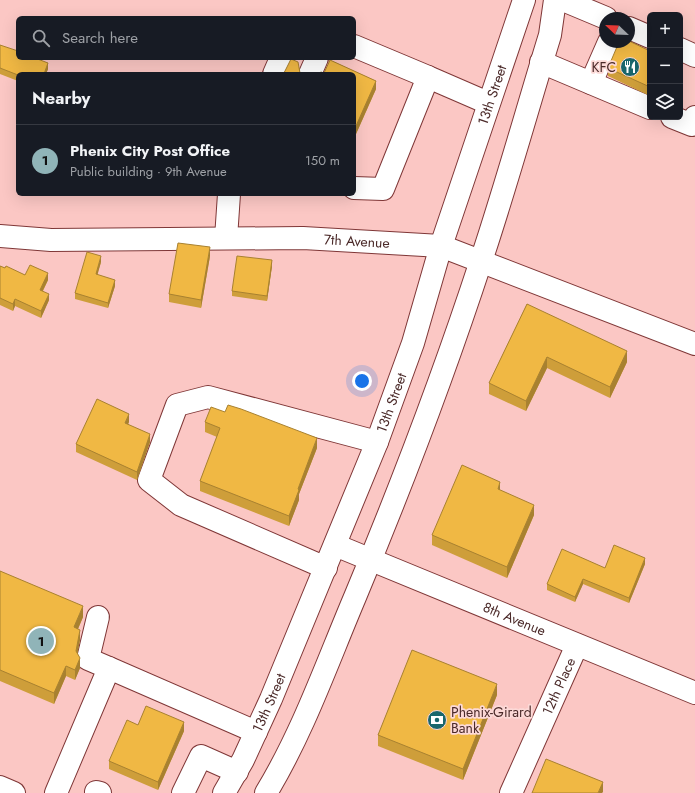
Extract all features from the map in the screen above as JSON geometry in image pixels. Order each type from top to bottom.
[{"type":"main road","name":"13th Street","points":[[224,793],[237,772],[256,732],[326,568],[334,545],[377,442],[413,343],[441,246],[524,0]]},
{"type":"main road","points":[[266,793],[277,775],[304,718],[417,443],[481,262],[550,35],[555,0]]},
{"type":"main road","points":[[563,0],[599,15]]},
{"type":"main road","points":[[635,31],[647,36]]},
{"type":"main road","points":[[356,47],[488,103]]},
{"type":"main road","points":[[591,83],[606,48]]},
{"type":"main road","points":[[683,50],[695,56]]},
{"type":"main road","points":[[275,72],[280,60]]},
{"type":"main road","points":[[311,72],[317,60]]},
{"type":"main road","points":[[542,62],[647,107]]},
{"type":"main road","points":[[356,188],[383,189],[428,77]]},
{"type":"main road","points":[[680,120],[692,125],[695,117]]},
{"type":"main road","points":[[226,238],[229,196]]},
{"type":"main road","name":"7th Avenue","points":[[0,236],[51,240],[303,238],[441,246],[695,344]]},
{"type":"main road","points":[[326,568],[181,505],[149,480],[177,405],[208,397],[377,442]]},
{"type":"main road","name":"8th Avenue","points":[[334,545],[695,693]]},
{"type":"main road","points":[[98,617],[88,659],[256,732]]},
{"type":"main road","name":"12th Place","points":[[511,793],[577,645]]},
{"type":"main road","points":[[56,793],[108,668]]},
{"type":"main road","points":[[183,793],[201,756],[237,772]]},
{"type":"building","name":"KFC","points":[[635,44],[647,50],[647,86],[608,68],[616,48],[635,48]]},
{"type":"building","points":[[0,45],[16,50],[16,60],[40,60],[48,63],[45,72],[16,72],[16,74],[0,68]]},
{"type":"building","points":[[290,60],[298,62],[300,72],[284,72]]},
{"type":"building","points":[[330,60],[376,81],[356,126],[356,72],[324,72]]},
{"type":"building","points":[[178,243],[210,247],[201,300],[169,294]]},
{"type":"building","points":[[87,252],[101,256],[96,274],[115,280],[108,303],[75,293]]},
{"type":"building","points":[[237,256],[272,260],[267,296],[232,291]]},
{"type":"building","points":[[30,265],[48,273],[40,290],[49,294],[41,311],[15,299],[13,304],[0,298],[0,266],[5,268],[6,266],[25,275]]},
{"type":"building","points":[[527,304],[627,351],[610,387],[547,357],[526,401],[489,383]]},
{"type":"building","points":[[97,399],[129,414],[125,423],[150,434],[137,472],[76,444]]},
{"type":"building","points":[[228,405],[317,438],[289,516],[200,481],[220,428],[205,422],[211,407],[225,412]]},
{"type":"building","points":[[462,465],[500,482],[498,489],[534,505],[507,567],[432,535]]},
{"type":"building","points":[[614,545],[645,558],[629,598],[583,579],[575,597],[547,584],[562,549],[605,568]]},
{"type":"building","points":[[0,571],[83,606],[74,627],[80,630],[76,651],[80,658],[75,670],[66,666],[54,693],[0,670]]},
{"type":"building","name":"Phenix-Girard Bank","points":[[412,650],[497,684],[463,769],[378,735]]},
{"type":"building","points":[[146,706],[184,722],[158,782],[109,761],[127,720],[138,725]]},
{"type":"building","points":[[546,759],[603,782],[598,793],[532,793]]},
{"type":"place","name":"KFC","points":[[630,67]]},
{"type":"place","name":"Phenix City Post Office","points":[[41,641]]},
{"type":"place","name":"Phenix-Girard Bank","points":[[437,720]]}]
